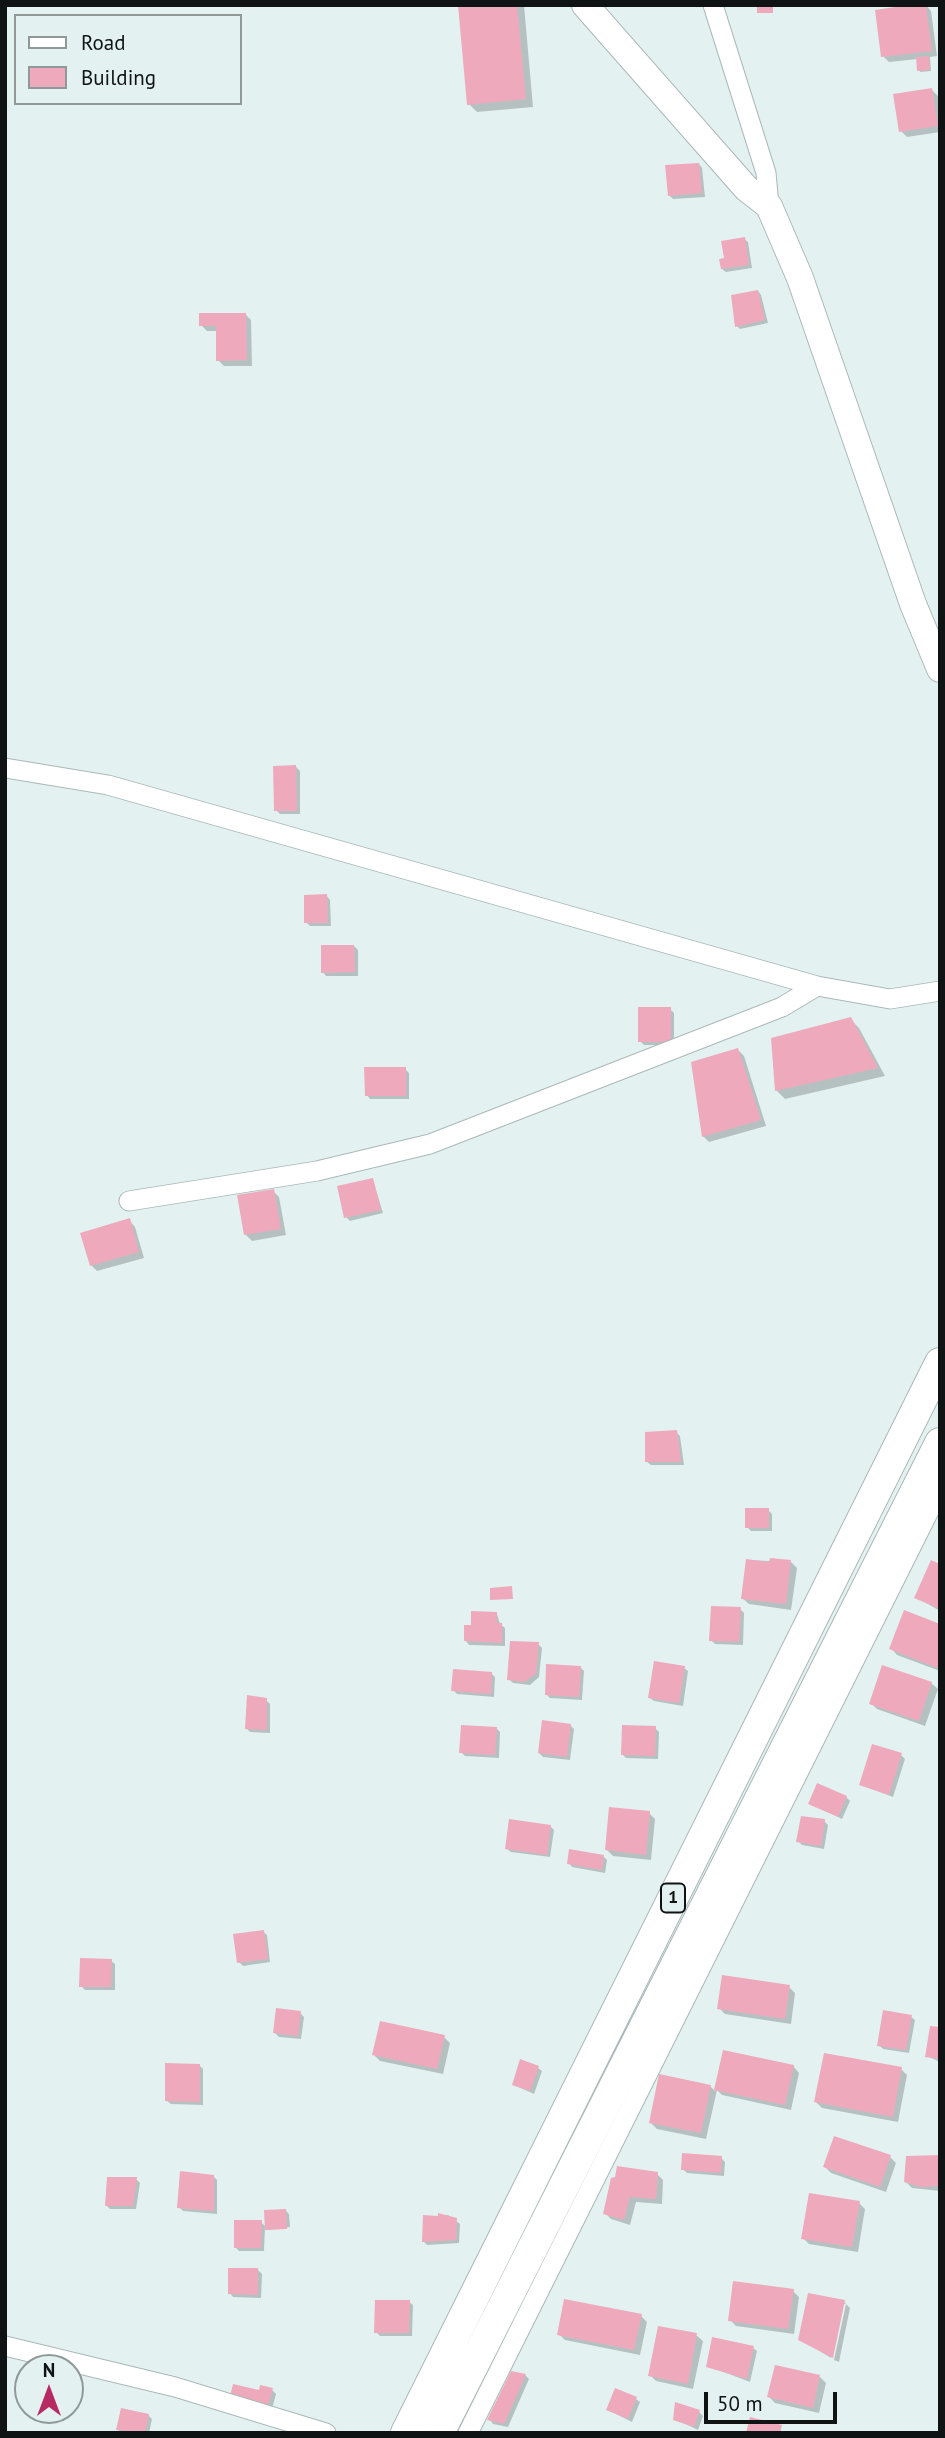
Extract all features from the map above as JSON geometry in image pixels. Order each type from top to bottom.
[{"type":"main road","name":"1","points":[[406,2433],[940,1363]]},
{"type":"main road","name":"1","points":[[439,2433],[940,1443]]},
{"type":"street","points":[[585,5],[746,188],[769,206]]},
{"type":"street","points":[[713,5],[766,173],[769,206],[800,278],[913,604],[940,669]]},
{"type":"street","points":[[5,768],[36,771],[119,789],[817,986],[890,999],[940,991]]},
{"type":"street","points":[[129,1201],[317,1171],[430,1144],[782,1007],[817,986]]},
{"type":"street","points":[[468,2433],[940,1489]]},
{"type":"street","points":[[5,2346],[175,2387],[326,2433]]},
{"type":"building","points":[[458,5],[517,5],[526,99],[467,105]]},
{"type":"building","points":[[757,5],[773,5],[773,13],[757,13]]},
{"type":"building","points":[[926,5],[932,51],[881,57],[875,10]]},
{"type":"building","points":[[929,56],[930,70],[917,71],[916,57]]},
{"type":"building","points":[[932,88],[938,126],[899,132],[893,94]]},
{"type":"building","points":[[699,163],[702,193],[668,196],[665,165]]},
{"type":"building","points":[[745,237],[749,265],[721,269],[719,259],[724,258],[721,241]]},
{"type":"building","points":[[758,290],[765,320],[735,327],[731,295]]},
{"type":"building","points":[[199,313],[246,313],[247,360],[216,361],[216,326],[199,326]]},
{"type":"building","points":[[296,765],[297,811],[274,811],[273,766]]},
{"type":"building","points":[[327,894],[328,923],[304,923],[304,895]]},
{"type":"building","points":[[321,945],[354,945],[355,972],[321,973]]},
{"type":"building","points":[[638,1007],[671,1007],[671,1042],[638,1042]]},
{"type":"building","points":[[851,1017],[878,1068],[775,1091],[771,1038]]},
{"type":"building","points":[[738,1048],[761,1120],[702,1137],[691,1062]]},
{"type":"building","points":[[364,1067],[406,1067],[406,1096],[365,1096]]},
{"type":"building","points":[[373,1178],[381,1210],[344,1218],[337,1186]]},
{"type":"building","points":[[274,1189],[281,1229],[244,1235],[237,1195]]},
{"type":"building","points":[[130,1218],[139,1252],[90,1266],[80,1233]]},
{"type":"building","points":[[677,1430],[681,1462],[645,1462],[645,1432]]},
{"type":"building","points":[[745,1508],[769,1508],[769,1528],[745,1528]]},
{"type":"building","points":[[770,1558],[791,1560],[786,1604],[741,1599],[746,1559],[769,1562]]},
{"type":"building","points":[[931,1560],[940,1564],[940,1609],[914,1598]]},
{"type":"building","points":[[512,1586],[513,1599],[490,1600],[490,1588]]},
{"type":"building","points":[[711,1606],[741,1607],[739,1642],[709,1641]]},
{"type":"building","points":[[904,1610],[940,1624],[940,1669],[889,1649]]},
{"type":"building","points":[[471,1611],[497,1612],[497,1623],[502,1623],[502,1643],[464,1641],[464,1625],[471,1625]]},
{"type":"building","points":[[510,1641],[539,1642],[536,1673],[525,1682],[507,1680]]},
{"type":"building","points":[[654,1661],[685,1666],[679,1703],[648,1698]]},
{"type":"building","points":[[546,1664],[581,1666],[579,1697],[545,1695]]},
{"type":"building","points":[[882,1665],[932,1682],[919,1721],[869,1704]]},
{"type":"building","points":[[453,1669],[492,1672],[491,1694],[451,1691]]},
{"type":"building","points":[[247,1695],[267,1698],[267,1730],[245,1729]]},
{"type":"building","points":[[542,1720],[571,1724],[567,1757],[538,1753]]},
{"type":"building","points":[[461,1725],[497,1727],[495,1755],[459,1753]]},
{"type":"building","points":[[622,1725],[656,1726],[655,1756],[621,1755]]},
{"type":"building","points":[[872,1744],[902,1753],[889,1795],[859,1785]]},
{"type":"building","points":[[817,1783],[847,1796],[838,1817],[808,1804]]},
{"type":"building","points":[[609,1807],[650,1811],[646,1855],[605,1850]]},
{"type":"building","points":[[801,1816],[825,1819],[821,1846],[796,1842]]},
{"type":"building","points":[[509,1819],[551,1825],[547,1855],[505,1849]]},
{"type":"building","points":[[569,1849],[604,1855],[602,1870],[567,1864]]},
{"type":"building","points":[[264,1930],[268,1959],[237,1963],[233,1934]]},
{"type":"building","points":[[80,1958],[112,1959],[111,1987],[79,1987]]},
{"type":"building","points":[[722,1975],[790,1985],[785,2019],[717,2009]]},
{"type":"building","points":[[276,2008],[301,2011],[298,2036],[273,2033]]},
{"type":"building","points":[[883,2010],[912,2015],[906,2050],[877,2046]]},
{"type":"building","points":[[380,2021],[445,2035],[437,2069],[372,2055]]},
{"type":"building","points":[[930,2026],[940,2027],[940,2059],[925,2057]]},
{"type":"building","points":[[723,2050],[794,2065],[785,2105],[714,2090]]},
{"type":"building","points":[[824,2053],[902,2067],[893,2117],[814,2102]]},
{"type":"building","points":[[520,2059],[539,2066],[530,2091],[512,2085]]},
{"type":"building","points":[[165,2063],[200,2064],[200,2102],[165,2101]]},
{"type":"building","points":[[659,2074],[711,2085],[701,2133],[649,2123]]},
{"type":"building","points":[[834,2136],[891,2155],[880,2187],[823,2167]]},
{"type":"building","points":[[682,2153],[722,2156],[721,2173],[681,2170]]},
{"type":"building","points":[[940,2155],[940,2186],[921,2187],[904,2182],[906,2156]]},
{"type":"building","points":[[617,2166],[658,2172],[656,2199],[630,2197],[624,2220],[603,2214],[611,2178],[615,2177]]},
{"type":"building","points":[[180,2171],[214,2175],[214,2211],[177,2208]]},
{"type":"building","points":[[107,2177],[137,2177],[133,2206],[105,2206]]},
{"type":"building","points":[[809,2193],[860,2201],[852,2247],[801,2239]]},
{"type":"building","points":[[286,2209],[287,2229],[265,2230],[264,2210]]},
{"type":"building","points":[[438,2213],[457,2218],[456,2240],[422,2242],[423,2215],[438,2216]]},
{"type":"building","points":[[234,2220],[262,2220],[261,2248],[234,2248]]},
{"type":"building","points":[[228,2268],[258,2268],[258,2295],[228,2294]]},
{"type":"building","points":[[733,2281],[794,2289],[788,2329],[728,2321]]},
{"type":"building","points":[[808,2293],[845,2300],[833,2358],[798,2340]]},
{"type":"building","points":[[564,2299],[642,2314],[634,2350],[557,2335]]},
{"type":"building","points":[[375,2300],[410,2300],[409,2333],[374,2333]]},
{"type":"building","points":[[658,2326],[697,2333],[688,2384],[648,2376]]},
{"type":"building","points":[[712,2337],[754,2346],[747,2379],[706,2367]]},
{"type":"building","points":[[775,2365],[820,2375],[813,2408],[767,2397]]},
{"type":"building","points":[[511,2371],[526,2374],[504,2424],[487,2420]]},
{"type":"building","points":[[233,2384],[259,2390],[260,2385],[273,2388],[268,2406],[230,2396]]},
{"type":"building","points":[[615,2388],[637,2397],[628,2419],[606,2410]]},
{"type":"building","points":[[675,2402],[700,2410],[694,2427],[673,2420]]},
{"type":"building","points":[[121,2408],[149,2414],[145,2433],[116,2430]]},
{"type":"building","points":[[750,2417],[782,2425],[780,2433],[746,2433]]}]
